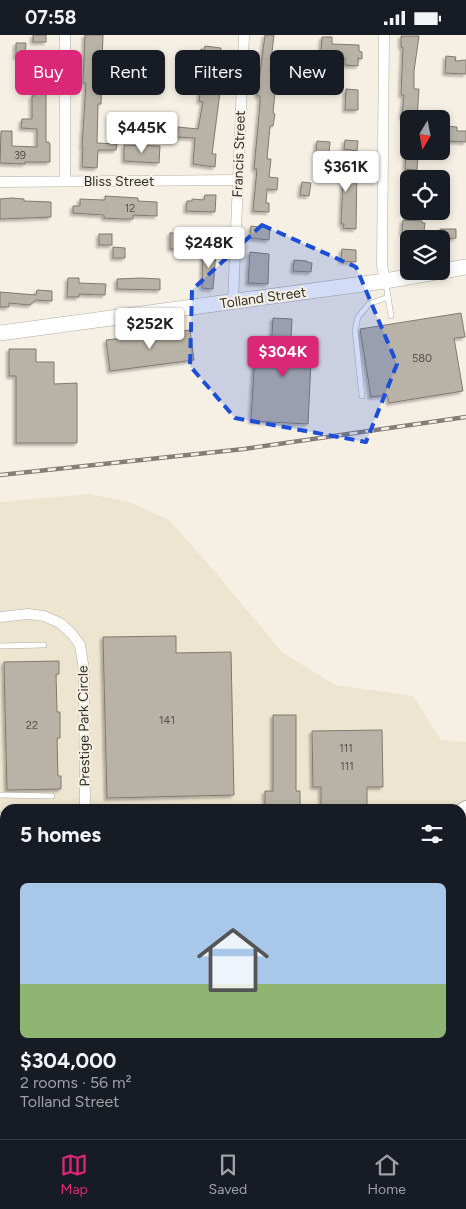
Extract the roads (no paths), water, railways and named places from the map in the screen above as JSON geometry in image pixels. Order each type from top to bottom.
[{"type":"main road","name":"Tolland Street","points":[[0,333],[385,281],[466,267]]},
{"type":"street","points":[[65,35],[65,181]]},
{"type":"street","name":"Francis Street","points":[[233,302],[244,35]]},
{"type":"street","points":[[384,35],[382,265],[385,281]]},
{"type":"street","name":"Bliss Street","points":[[0,182],[238,180]]},
{"type":"street","name":"Prestige Park Circle","points":[[0,617],[28,614],[44,616],[60,623],[80,645],[84,670],[86,804]]},
{"type":"lane","points":[[385,281],[391,316]]},
{"type":"lane","points":[[362,396],[355,330],[358,317],[368,304],[388,297]]},
{"type":"lane","points":[[0,646],[44,645]]},
{"type":"lane","points":[[0,795],[52,796]]},
{"type":"railway","points":[[0,475],[244,449],[466,417]]}]
